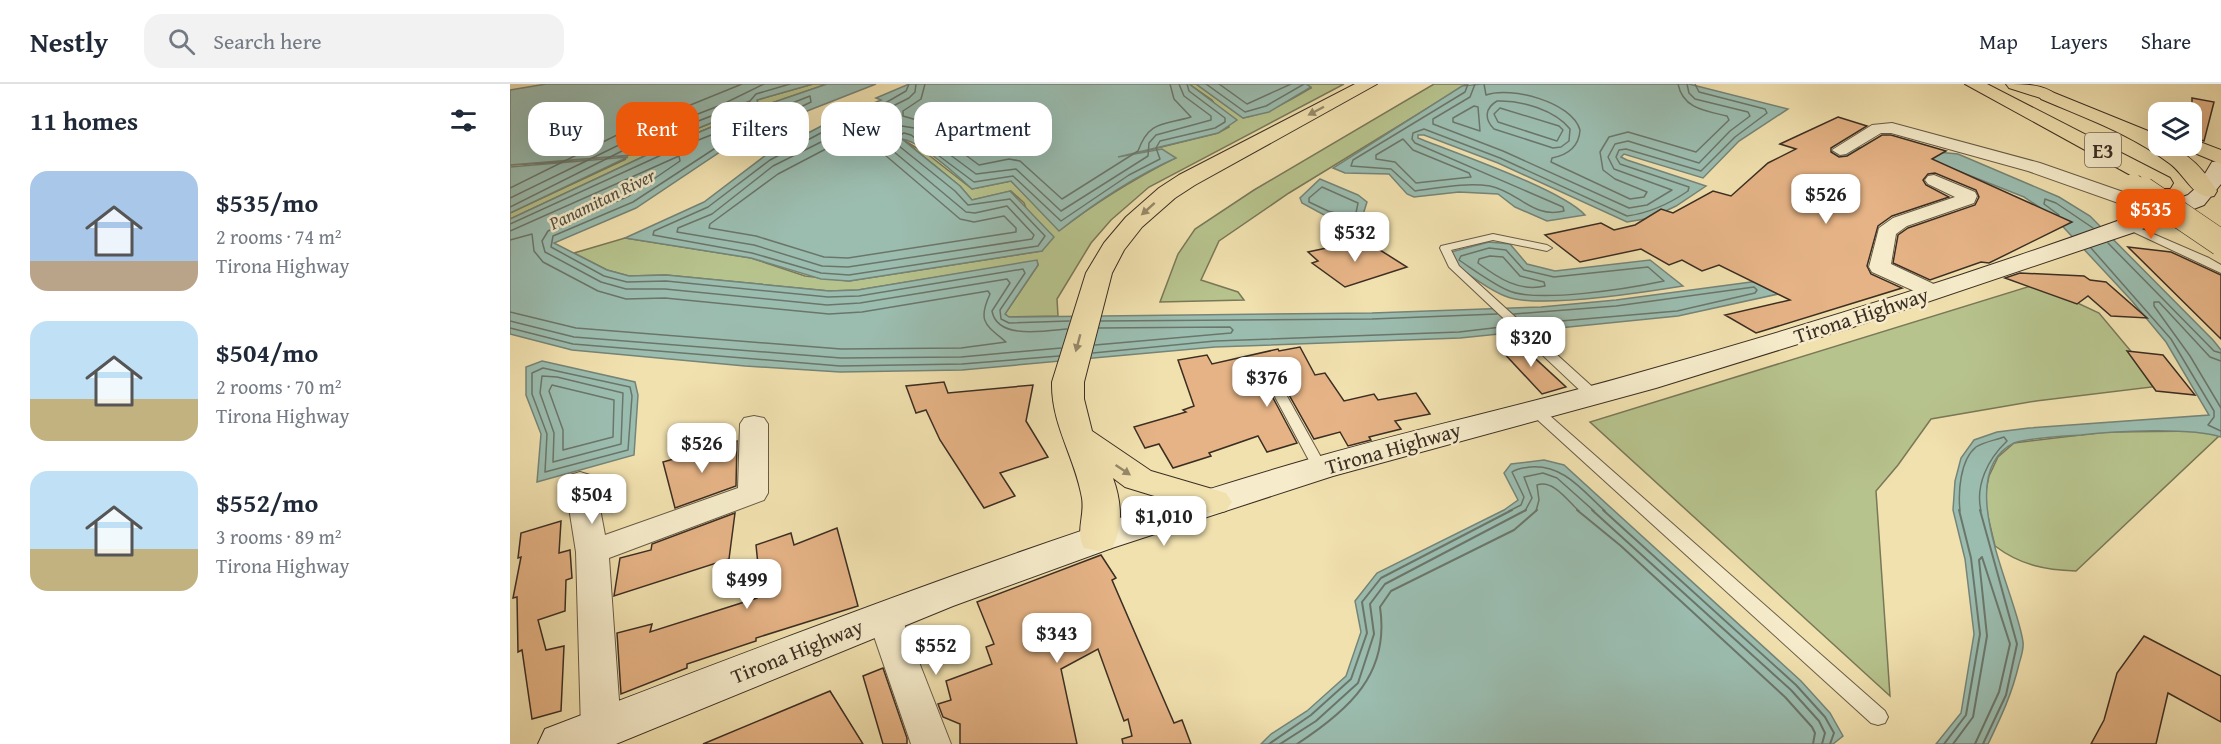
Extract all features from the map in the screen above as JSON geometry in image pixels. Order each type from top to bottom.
[{"type":"main road","points":[[1098,538],[1101,499],[1068,411],[1068,382],[1099,273],[1113,248],[1134,222],[1167,193],[1368,84]]},
{"type":"main road","points":[[2015,84],[2048,89],[2181,160],[2198,175],[2206,191]]},
{"type":"main road","points":[[2023,84],[2048,89],[2148,127]]},
{"type":"main road","name":"E3","points":[[1967,86],[2016,118],[2133,184],[2221,243]]},
{"type":"main road","name":"E3","points":[[1967,86],[2043,119],[2162,183],[2221,220]]},
{"type":"main road","points":[[2114,123],[2148,138]]},
{"type":"main road","points":[[2202,149],[2221,158]]},
{"type":"main road","points":[[2193,156],[2221,167]]},
{"type":"main road","name":"Tirona Highway","points":[[582,736],[884,616],[1098,538],[1320,468],[1743,352],[2125,227],[2196,200],[2206,191],[2221,167]]},
{"type":"main road","points":[[1076,435],[1138,479],[1213,502]]},
{"type":"street","points":[[1840,150],[1878,128],[1892,128],[2034,167],[2165,213]]},
{"type":"street","points":[[1932,292],[1880,267],[1886,232],[1900,222],[1967,199],[1968,196],[1934,180]]},
{"type":"street","points":[[592,552],[753,493],[754,424]]},
{"type":"street","points":[[580,482],[592,552],[582,736]]},
{"type":"street","points":[[884,616],[931,744]]},
{"type":"lane","points":[[2125,227],[2205,260],[2221,270]]},
{"type":"lane","points":[[1547,248],[1493,237],[1445,248],[1454,267],[1592,394]]},
{"type":"lane","points":[[1272,380],[1320,468]]},
{"type":"lane","points":[[1535,410],[1878,717]]},
{"type":"green space","points":[[813,84],[827,84],[774,102],[758,102],[757,100]]},
{"type":"green space","points":[[1189,84],[1196,84],[1243,118],[1287,102],[1311,88],[1306,84],[1344,84],[1149,187],[1111,220],[1091,243],[1057,299],[1058,316],[1009,317],[1005,314],[1038,265],[1037,261],[858,290],[829,291],[666,275],[629,276],[607,270],[574,253],[625,238],[751,258],[805,276],[849,281],[1042,251],[1024,203],[1011,191],[972,200],[960,186],[923,156],[930,156],[972,189],[1011,181],[1060,230],[1116,191],[1175,158],[1117,158],[1218,133],[1229,127],[1212,100]]},
{"type":"green space","points":[[1434,84],[1467,84],[1289,193],[1219,241],[1201,280],[1238,292],[1244,300],[1160,302],[1178,254],[1195,229],[1254,190]]},
{"type":"green space","points":[[711,123],[711,127],[699,132],[699,128]]},
{"type":"green space","points":[[645,156],[510,219],[510,213],[626,159],[510,165]]},
{"type":"green space","points":[[2037,284],[2099,313],[2160,386],[2036,401],[1931,419],[1876,491],[1890,696],[1590,422]]},
{"type":"green space","points":[[2204,431],[2219,436],[2076,571],[2023,562],[1995,546],[1984,500],[1989,476],[1998,457],[2014,443],[2106,432]]},
{"type":"water","points":[[546,84],[813,84],[757,100],[758,102],[711,102],[711,123],[699,128],[699,102],[616,102],[616,156],[620,156],[510,165],[510,90]]},
{"type":"water","points":[[827,84],[876,84],[830,102],[821,102],[821,106],[809,110],[809,102],[774,102]]},
{"type":"water","points":[[909,84],[1189,84],[1237,120],[1218,133],[1118,157],[1162,149],[1176,158],[1115,191],[1059,231],[1011,181],[972,189],[932,156],[1052,156],[1052,102],[914,102],[914,144],[902,139],[902,102],[876,102],[881,100],[876,98]]},
{"type":"water","points":[[1196,84],[1306,84],[1311,87],[1269,112],[1243,118]]},
{"type":"water","points":[[1482,84],[1689,84],[1788,109],[1739,141],[1703,178],[1624,154],[1621,157],[1627,160],[1706,186],[1676,206],[1651,218],[1627,222],[1498,163],[1424,135],[1418,135],[1418,138],[1531,183],[1554,194],[1585,215],[1547,221],[1515,207],[1498,194],[1459,192],[1414,197],[1407,194],[1389,174],[1345,173],[1333,168],[1462,86]]},
{"type":"water","points":[[821,126],[821,156],[902,156],[902,139],[914,149],[914,156],[923,156],[960,186],[972,200],[1010,191],[1054,237],[1042,251],[849,281],[821,279],[751,258],[625,238],[704,202],[765,156],[809,156],[809,133]]},
{"type":"water","name":"Panamitan River","points":[[711,127],[711,156],[714,156],[636,208],[554,243],[607,270],[629,276],[666,275],[829,291],[858,290],[1037,260],[1038,265],[1005,314],[1009,317],[1372,313],[1541,307],[1616,300],[1766,280],[1818,153],[1874,146],[1958,154],[2059,197],[2090,216],[2213,340],[2221,350],[2221,437],[2191,432],[2152,431],[2046,438],[2014,443],[1996,459],[1988,481],[1987,507],[1992,536],[2018,621],[2023,642],[2022,653],[2010,695],[1988,744],[1936,744],[1961,713],[1974,634],[1965,559],[1953,510],[1955,481],[1961,458],[1974,440],[1997,432],[2029,428],[2209,415],[2166,342],[2132,301],[2053,216],[2024,197],[1936,162],[1792,291],[1678,316],[1460,338],[1215,347],[962,370],[840,372],[572,350],[510,334],[510,219],[645,156],[699,156],[699,132]]},
{"type":"water","points":[[628,157],[510,213],[510,167]]},
{"type":"water","points":[[1320,179],[1358,195],[1367,202],[1359,227],[1326,216],[1302,203],[1300,198]]},
{"type":"water","points":[[1489,242],[1510,244],[1527,264],[1555,271],[1650,260],[1683,286],[1566,301],[1520,300],[1492,290],[1454,264],[1451,252]]},
{"type":"water","points":[[542,361],[635,382],[638,395],[634,455],[537,482],[541,434],[526,395],[526,367]]},
{"type":"water","points":[[1544,460],[1564,465],[1801,681],[1830,713],[1843,736],[1833,744],[1261,744],[1271,734],[1307,711],[1346,676],[1361,632],[1355,601],[1377,573],[1504,510],[1518,500],[1504,473],[1511,464]]},
{"type":"building","points":[[2192,98],[2214,102],[2204,141],[2202,140],[2202,102],[2192,102]]},
{"type":"building","points":[[1838,117],[1867,126],[1831,148],[1831,152],[1839,157],[1847,156],[1882,135],[1891,135],[1946,151],[1932,159],[2072,222],[1989,263],[1981,262],[1930,280],[1893,263],[1898,235],[1908,228],[1975,205],[1979,197],[1976,190],[1935,173],[1928,174],[1923,180],[1926,185],[1949,197],[1892,216],[1878,226],[1867,266],[1871,274],[1902,288],[1756,333],[1725,315],[1790,300],[1719,265],[1702,271],[1682,260],[1669,265],[1641,249],[1580,262],[1545,235],[1601,223],[1614,230],[1635,225],[1661,209],[1673,213],[1713,191],[1731,196],[1768,163],[1796,149],[1780,144]]},
{"type":"building","points":[[1364,240],[1407,267],[1345,287],[1312,263],[1318,261],[1308,252]]},
{"type":"building","points":[[2128,247],[2171,252],[2221,275],[2221,339]]},
{"type":"building","points":[[2020,273],[2084,276],[2090,280],[2106,282],[2147,318],[2111,316],[2088,296],[2077,304],[2005,278]]},
{"type":"building","points":[[1512,337],[1566,387],[1542,394],[1500,349]]},
{"type":"building","points":[[1300,347],[1315,375],[1325,373],[1344,401],[1374,394],[1378,400],[1416,393],[1430,414],[1395,421],[1401,429],[1369,437],[1371,440],[1348,446],[1340,432],[1314,439],[1280,379],[1271,374],[1264,381],[1297,443],[1267,452],[1258,436],[1209,453],[1211,456],[1173,468],[1159,444],[1145,448],[1134,427],[1186,412],[1183,410],[1194,406],[1178,360],[1207,355],[1212,364],[1278,349],[1279,351]]},
{"type":"building","points":[[2127,351],[2163,355],[2195,395],[2156,391]]},
{"type":"building","points":[[944,382],[948,393],[1033,385],[1026,421],[1048,457],[1000,473],[1015,496],[984,508],[940,440],[926,410],[916,413],[906,386]]},
{"type":"building","points":[[737,441],[736,486],[675,508],[663,462]]},
{"type":"building","points":[[735,513],[729,559],[614,596],[620,558],[651,550],[652,544]]},
{"type":"building","points":[[561,521],[559,553],[570,550],[572,578],[566,580],[565,611],[538,620],[546,650],[564,646],[561,711],[532,719],[522,650],[518,652],[517,597],[513,598],[521,557],[518,558],[521,533]]},
{"type":"building","points":[[837,528],[858,606],[756,638],[756,641],[687,664],[687,668],[621,694],[617,633],[652,624],[650,632],[757,598],[761,594],[756,545],[791,533],[794,545]]},
{"type":"building","points":[[1101,555],[1116,578],[1112,580],[1174,723],[1182,720],[1191,744],[1123,744],[1122,739],[1132,736],[1128,719],[1124,721],[1098,649],[1061,669],[1077,744],[960,744],[960,724],[943,717],[938,704],[951,700],[946,681],[992,664],[986,647],[994,644],[977,602]]},
{"type":"building","points":[[2144,636],[2221,676],[2221,722],[2168,693],[2156,744],[2091,744],[2104,720],[2117,673]]},
{"type":"building","points":[[883,668],[907,738],[907,744],[883,744],[863,676]]},
{"type":"building","points":[[830,691],[863,744],[703,744]]}]
